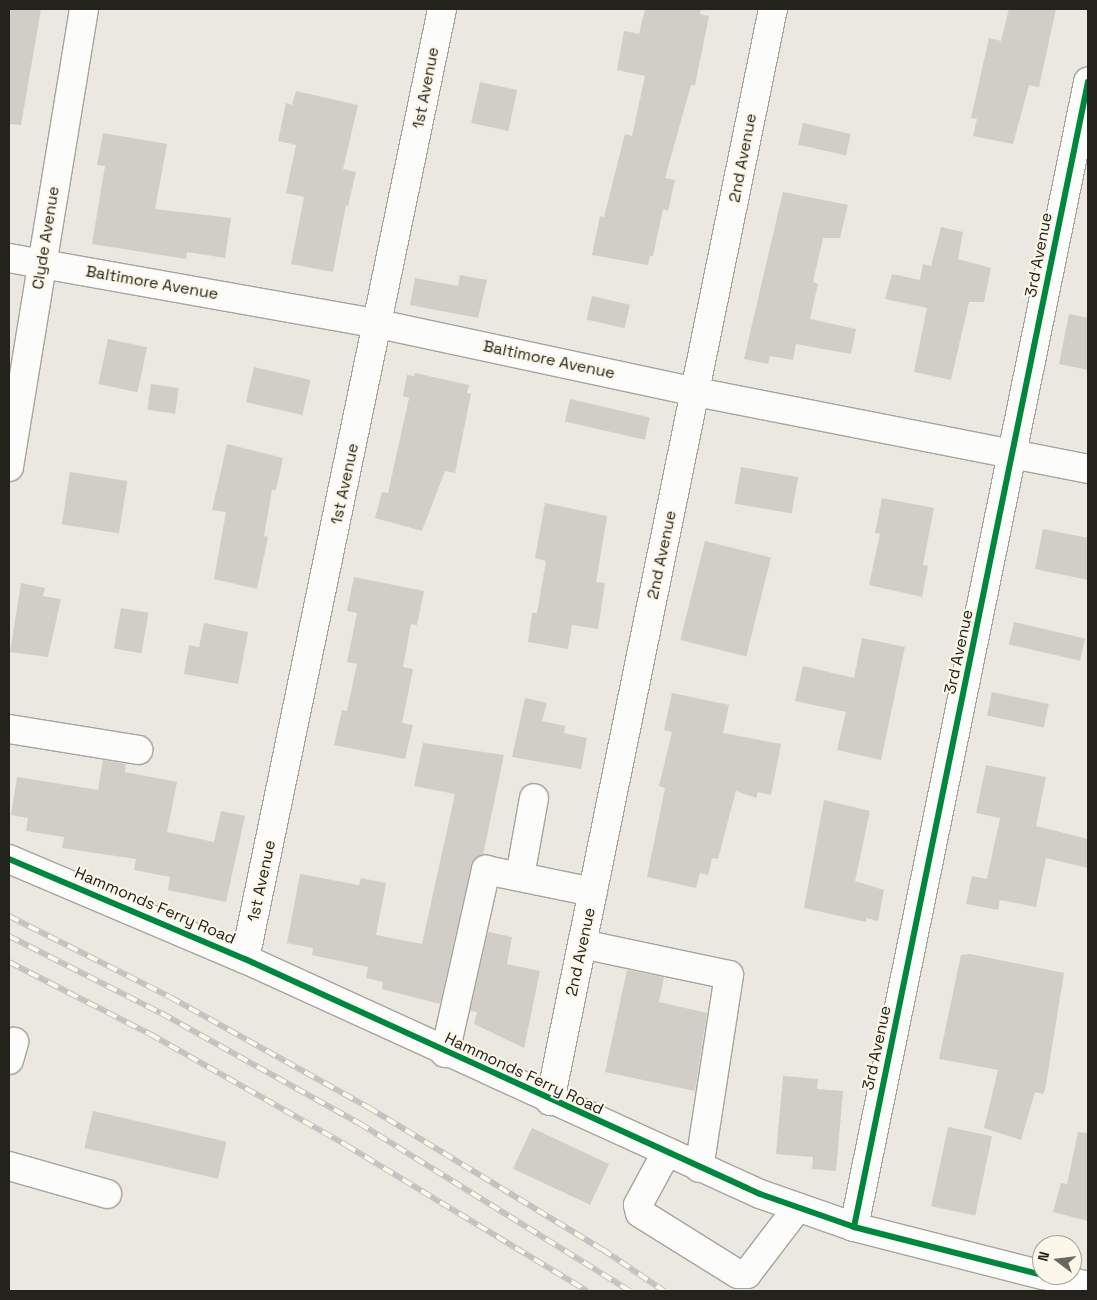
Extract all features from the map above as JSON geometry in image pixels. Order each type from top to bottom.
[{"type":"street","name":"Clyde Avenue","points":[[9,467],[84,9]]},
{"type":"street","name":"1st Avenue","points":[[245,959],[379,324],[442,9]]},
{"type":"street","name":"2nd Avenue","points":[[550,1101],[696,392],[772,9]]},
{"type":"street","name":"3rd Avenue","points":[[854,1227],[1088,82]]},
{"type":"street","name":"Baltimore Avenue","points":[[9,258],[379,324],[696,392],[1088,469]]},
{"type":"street","points":[[9,729],[138,750]]},
{"type":"street","points":[[520,876],[534,798]]},
{"type":"street","name":"Hammonds Ferry Road","points":[[9,859],[245,959],[699,1168],[854,1227],[1032,1275]]},
{"type":"street","points":[[446,1053],[486,870],[593,892]]},
{"type":"street","points":[[582,944],[729,975],[699,1168]]},
{"type":"street","points":[[666,1154],[638,1205],[640,1213],[738,1274],[747,1274],[798,1207]]},
{"type":"street","points":[[9,1166],[107,1194]]},
{"type":"building","points":[[9,9],[41,9],[21,125],[9,124]]},
{"type":"building","points":[[645,9],[701,9],[700,14],[709,16],[695,85],[691,85],[665,178],[675,180],[668,211],[663,209],[653,256],[650,256],[648,265],[592,255],[600,216],[604,217],[625,134],[632,136],[645,76],[617,70],[624,31],[639,34]]},
{"type":"building","points":[[1009,9],[1056,9],[1039,87],[1029,85],[1013,144],[973,136],[977,119],[971,118],[989,38],[1001,41]]},
{"type":"building","points":[[480,82],[517,90],[508,131],[471,123]]},
{"type":"building","points":[[296,91],[358,105],[343,169],[356,172],[348,206],[346,205],[333,272],[291,264],[304,197],[286,193],[296,145],[278,141],[286,103],[292,105]]},
{"type":"building","points":[[803,123],[851,134],[846,155],[798,144]]},
{"type":"building","points":[[103,133],[167,144],[155,209],[231,218],[225,258],[187,252],[186,259],[92,244],[105,166],[97,165]]},
{"type":"building","points":[[783,192],[848,205],[840,238],[823,238],[813,282],[818,284],[810,319],[856,329],[851,354],[796,344],[793,360],[770,356],[768,364],[744,359]]},
{"type":"building","points":[[941,227],[963,232],[958,259],[991,268],[984,302],[969,302],[951,380],[914,372],[927,308],[885,299],[892,274],[920,280],[923,264],[931,266]]},
{"type":"building","points":[[460,275],[487,280],[478,318],[410,305],[415,278],[458,286]]},
{"type":"building","points":[[592,296],[630,305],[625,328],[587,319]]},
{"type":"building","points":[[1069,314],[1088,318],[1088,370],[1059,364]]},
{"type":"building","points":[[108,339],[147,347],[138,392],[98,384]]},
{"type":"building","points":[[254,367],[311,380],[302,415],[246,402]]},
{"type":"building","points":[[415,373],[469,385],[467,393],[471,394],[455,473],[445,471],[422,531],[375,518],[382,492],[388,493],[409,398],[403,396],[407,375],[414,376]]},
{"type":"building","points":[[151,384],[179,388],[175,414],[147,410]]},
{"type":"building","points":[[570,399],[650,417],[645,440],[565,421]]},
{"type":"building","points":[[227,444],[283,458],[276,490],[272,490],[264,536],[268,537],[257,589],[214,579],[226,512],[212,510]]},
{"type":"building","points":[[741,467],[798,477],[792,514],[735,503]]},
{"type":"building","points":[[70,472],[127,481],[119,533],[62,524]]},
{"type":"building","points":[[882,498],[934,508],[923,565],[928,566],[922,597],[869,585],[880,534],[875,533]]},
{"type":"building","points":[[545,503],[607,516],[596,582],[605,583],[598,629],[572,625],[568,649],[528,642],[532,613],[537,613],[546,561],[535,558]]},
{"type":"building","points":[[1043,529],[1088,538],[1088,580],[1035,569]]},
{"type":"building","points":[[705,541],[771,557],[746,656],[680,640]]},
{"type":"building","points":[[354,577],[424,591],[417,625],[411,624],[403,667],[413,669],[402,723],[413,725],[405,759],[334,745],[342,710],[347,711],[357,664],[347,662],[357,613],[347,611]]},
{"type":"building","points":[[21,583],[45,588],[43,596],[61,599],[48,657],[10,652]]},
{"type":"building","points":[[121,608],[149,613],[141,653],[114,648]]},
{"type":"building","points":[[1014,622],[1085,638],[1080,661],[1009,644]]},
{"type":"building","points":[[204,623],[248,632],[238,684],[184,674],[189,645],[199,647]]},
{"type":"building","points":[[862,638],[905,647],[881,760],[837,750],[846,712],[795,701],[803,666],[854,678]]},
{"type":"building","points":[[992,692],[1049,704],[1044,728],[987,715]]},
{"type":"building","points":[[672,693],[729,705],[723,733],[781,744],[771,795],[758,792],[756,798],[736,791],[718,859],[712,858],[708,875],[700,873],[696,888],[647,877],[665,788],[659,786],[672,732],[664,730]]},
{"type":"building","points":[[525,698],[547,703],[542,721],[565,726],[564,733],[587,738],[581,769],[512,757]]},
{"type":"building","points":[[423,743],[504,755],[483,855],[475,859],[471,867],[440,1004],[382,989],[383,982],[366,978],[368,967],[312,955],[313,948],[287,943],[300,874],[359,885],[361,878],[386,883],[376,935],[422,944],[455,794],[414,786]]},
{"type":"building","points":[[103,760],[126,764],[125,772],[177,782],[167,832],[214,842],[221,811],[245,816],[226,902],[168,890],[170,877],[134,870],[136,859],[62,848],[64,837],[26,831],[28,818],[11,815],[17,777],[98,790]]},
{"type":"building","points":[[986,765],[1046,777],[1036,826],[1088,839],[1088,868],[1046,858],[1036,907],[1000,900],[998,910],[966,904],[972,876],[987,879],[1000,818],[976,813]]},
{"type":"building","points":[[824,800],[870,811],[855,881],[884,890],[878,921],[866,918],[866,922],[804,908]]},
{"type":"building","points":[[488,932],[512,937],[507,964],[540,971],[524,1048],[474,1024],[477,1012],[470,1011]]},
{"type":"building","points":[[970,954],[1064,973],[1045,1090],[1043,1094],[1035,1092],[1021,1140],[984,1128],[998,1070],[939,1059],[961,955]]},
{"type":"building","points":[[627,970],[664,977],[659,1002],[707,1013],[695,1091],[605,1072]]},
{"type":"building","points":[[783,1076],[818,1079],[817,1089],[843,1091],[836,1171],[812,1169],[813,1157],[776,1154]]},
{"type":"building","points":[[93,1111],[226,1142],[218,1179],[84,1148]]},
{"type":"building","points":[[948,1127],[992,1136],[975,1216],[931,1206]]},
{"type":"building","points":[[532,1128],[609,1164],[590,1205],[513,1169]]},
{"type":"building","points":[[1078,1132],[1088,1133],[1088,1221],[1053,1212],[1061,1183],[1067,1184]]},
{"type":"railway","points":[[9,916],[170,997],[368,1107],[602,1249],[664,1291]]},
{"type":"railway","points":[[9,936],[161,1013],[359,1123],[630,1291]]},
{"type":"railway","points":[[9,962],[150,1034],[346,1145],[587,1291]]},
{"type":"cycle path","points":[[854,1227],[1088,82]]},
{"type":"cycle path","points":[[9,859],[245,959],[760,1194],[854,1227],[1032,1272]]}]
